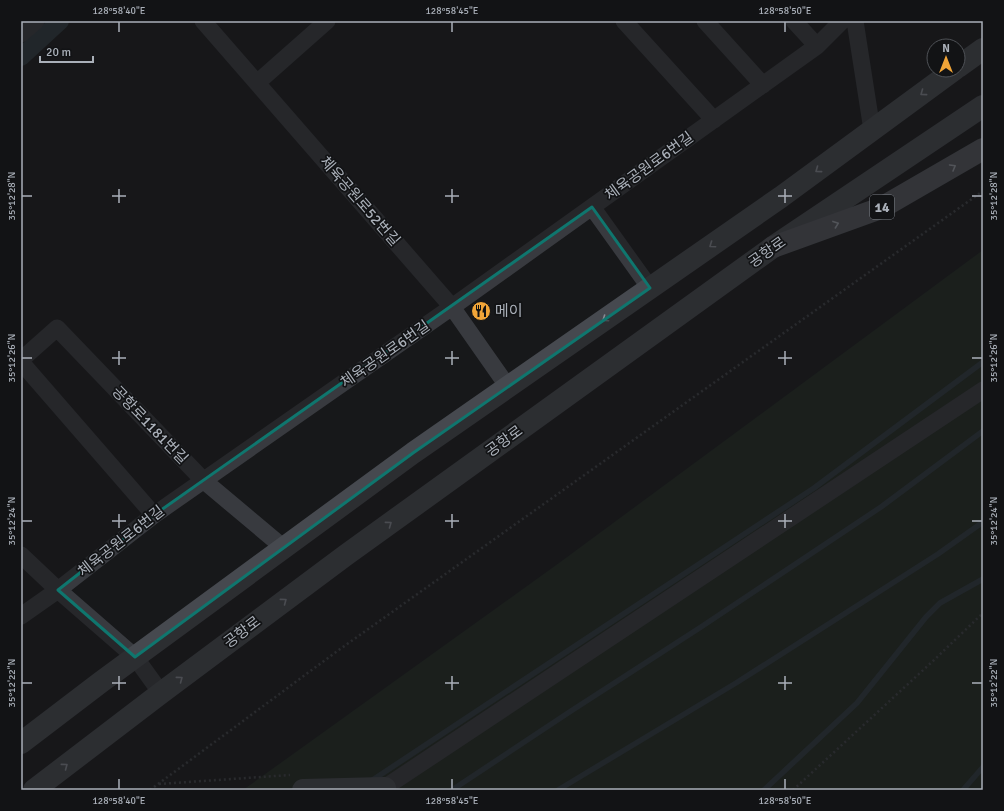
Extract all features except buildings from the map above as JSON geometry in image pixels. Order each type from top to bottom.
[{"type":"main road","points":[[966,61],[983,49]]},
{"type":"main road","points":[[21,743],[135,657],[413,453],[781,197],[943,78]]},
{"type":"main road","name":"공항로","points":[[34,790],[346,555],[773,247],[983,106]]},
{"type":"main road","name":"14","points":[[773,247],[881,208],[983,149]]},
{"type":"main road","points":[[297,782],[343,788],[383,789]]},
{"type":"street","points":[[21,34],[36,21]]},
{"type":"street","name":"체육공원로52번길","points":[[203,21],[452,307],[508,387]]},
{"type":"street","points":[[257,83],[327,21]]},
{"type":"street","points":[[624,21],[714,120]]},
{"type":"street","points":[[705,21],[762,85]]},
{"type":"street","points":[[794,21],[816,46]]},
{"type":"street","name":"체육공원로6번길","points":[[21,616],[58,590],[154,515],[452,307],[714,120],[816,46],[842,21]]},
{"type":"street","points":[[855,21],[872,130]]},
{"type":"street","points":[[592,207],[650,288]]},
{"type":"street","name":"공항로1181번길","points":[[154,515],[21,361],[57,328],[203,480],[284,548]]},
{"type":"street","points":[[383,789],[983,390]]},
{"type":"street","points":[[21,555],[58,590],[135,657],[161,693]]},
{"type":"path","points":[[150,790],[343,647],[983,191]]},
{"type":"path","points":[[793,790],[983,614]]},
{"type":"path","points":[[159,784],[297,782]]},
{"type":"highlighted area","points":[[592,207],[650,288],[413,453],[135,657],[58,590],[154,515]]},
{"type":"shaded area","points":[[983,250],[983,790],[243,790],[559,563]]},
{"type":"waterway","points":[[21,57],[60,21]]},
{"type":"waterway","points":[[371,781],[814,488],[983,362]]},
{"type":"waterway","points":[[452,790],[881,507],[983,431]]},
{"type":"waterway","points":[[558,790],[736,683],[938,554],[983,522]]},
{"type":"waterway","points":[[764,790],[857,703],[926,617],[940,603],[983,579]]},
{"type":"waterway","points":[[963,790],[983,767]]},
{"type":"place","name":"메이","points":[[481,311]]}]
